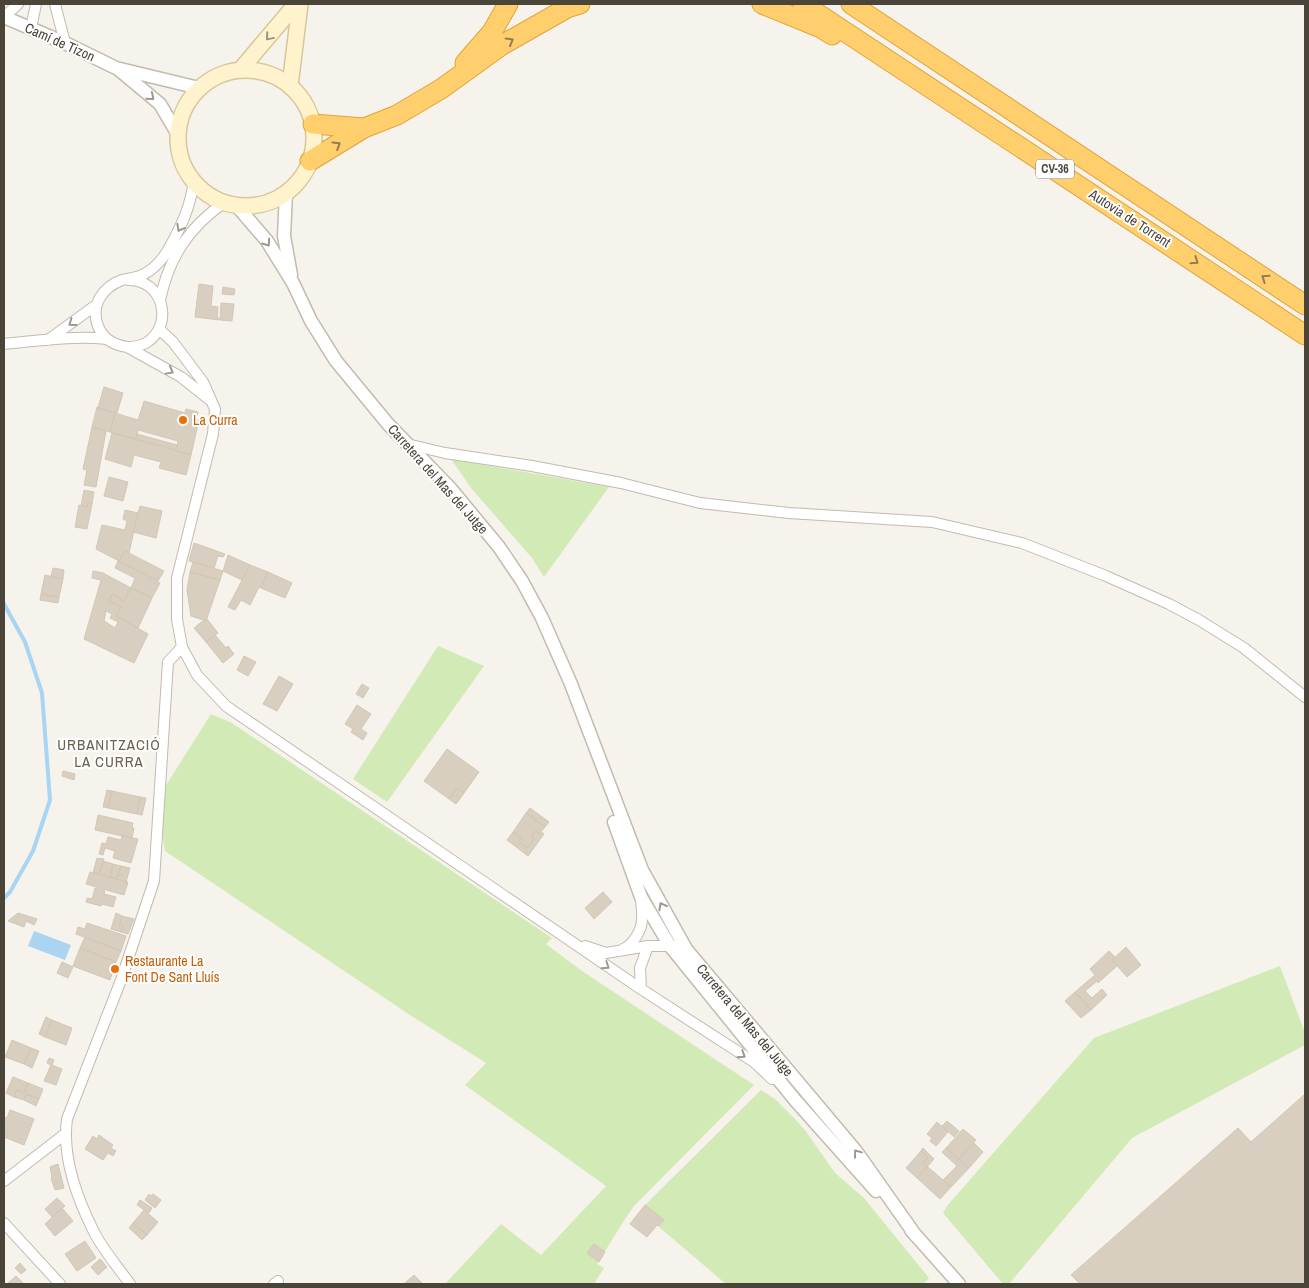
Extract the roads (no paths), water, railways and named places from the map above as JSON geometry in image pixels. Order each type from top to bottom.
[{"type":"highway","points":[[441,89],[492,32],[508,4]]},
{"type":"highway","points":[[310,161],[364,128],[397,115],[441,89],[502,45],[567,8],[580,4]]},
{"type":"highway","points":[[762,4],[821,28],[1051,176],[1146,228]]},
{"type":"highway","name":"Autovia de Torrent","points":[[803,4],[1305,334]]},
{"type":"highway","name":"Autovia de Torrent","points":[[851,4],[1160,207],[1305,306]]},
{"type":"highway","points":[[870,4],[1078,140],[1160,207]]},
{"type":"highway","points":[[313,124],[364,128]]},
{"type":"main road","points":[[241,69],[298,4]]},
{"type":"main road","points":[[290,86],[298,4]]},
{"type":"main road","points":[[241,69],[269,74],[290,86],[304,102],[313,124],[314,138],[310,161],[302,176],[286,193],[261,205],[231,204],[210,197],[190,177],[180,157],[177,133],[184,107],[198,88],[218,75],[241,69]]},
{"type":"street","points":[[4,17],[18,4]]},
{"type":"street","points":[[31,28],[36,4]]},
{"type":"street","points":[[55,4],[66,43]]},
{"type":"street","name":"Camí de Tizon","points":[[4,17],[66,43],[116,68],[160,104],[177,133]]},
{"type":"street","name":"Camí de Tizon","points":[[116,68],[198,88]]},
{"type":"street","points":[[107,339],[98,327],[96,317],[96,305],[100,296],[108,287],[122,280],[144,275],[164,256],[186,216],[194,181]]},
{"type":"street","name":"Carretera del Mas del Jutge","points":[[286,193],[284,236],[293,282]]},
{"type":"street","points":[[160,300],[167,271],[190,232],[213,210],[231,204]]},
{"type":"street","name":"Carretera del Mas del Jutge","points":[[231,204],[267,241],[293,282],[311,322],[336,361],[407,444],[451,489],[499,548],[522,581],[542,618],[571,684],[642,870],[686,948],[856,1151],[916,1236]]},
{"type":"street","points":[[122,280],[134,280],[146,284],[154,290],[160,300],[163,318],[160,329],[155,336],[145,344],[127,347]]},
{"type":"street","points":[[48,340],[96,305]]},
{"type":"street","points":[[160,329],[173,342],[203,382],[215,409],[213,434],[177,578],[177,618],[182,646],[197,675],[226,706],[641,989],[754,1062],[794,1100]]},
{"type":"street","points":[[4,344],[48,340],[107,339],[127,347],[181,377],[210,400]]},
{"type":"street","points":[[407,444],[445,453],[532,466],[621,483],[700,503],[789,513],[932,522],[1022,543],[1106,576],[1169,604],[1199,620],[1244,648],[1305,697]]},
{"type":"street","points":[[130,1284],[93,1231],[71,1176],[65,1134],[67,1119],[121,980],[154,881],[168,662],[182,646]]},
{"type":"street","points":[[581,712],[610,808],[641,898],[670,946],[794,1100],[959,1284]]},
{"type":"street","points":[[619,951],[629,947],[638,933],[642,921],[641,898]]},
{"type":"street","points":[[566,938],[606,953],[648,946],[678,946],[686,948]]},
{"type":"street","points":[[641,989],[640,968],[648,946]]},
{"type":"street","points":[[4,1181],[65,1134]]},
{"type":"street","points":[[4,1223],[60,1284]]},
{"type":"water","points":[[34,931],[71,945],[65,960],[28,946]]},
{"type":"waterway","points":[[4,604],[25,642],[42,693],[50,800],[33,851],[10,892],[4,898]]},
{"type":"place","name":"La Curra","points":[[183,420]]},
{"type":"place","name":"Restaurante La Font De Sant Lluís","points":[[115,969]]},
{"type":"district","name":"URBANITZACIÓ LA CURRA","points":[[109,754]]}]
